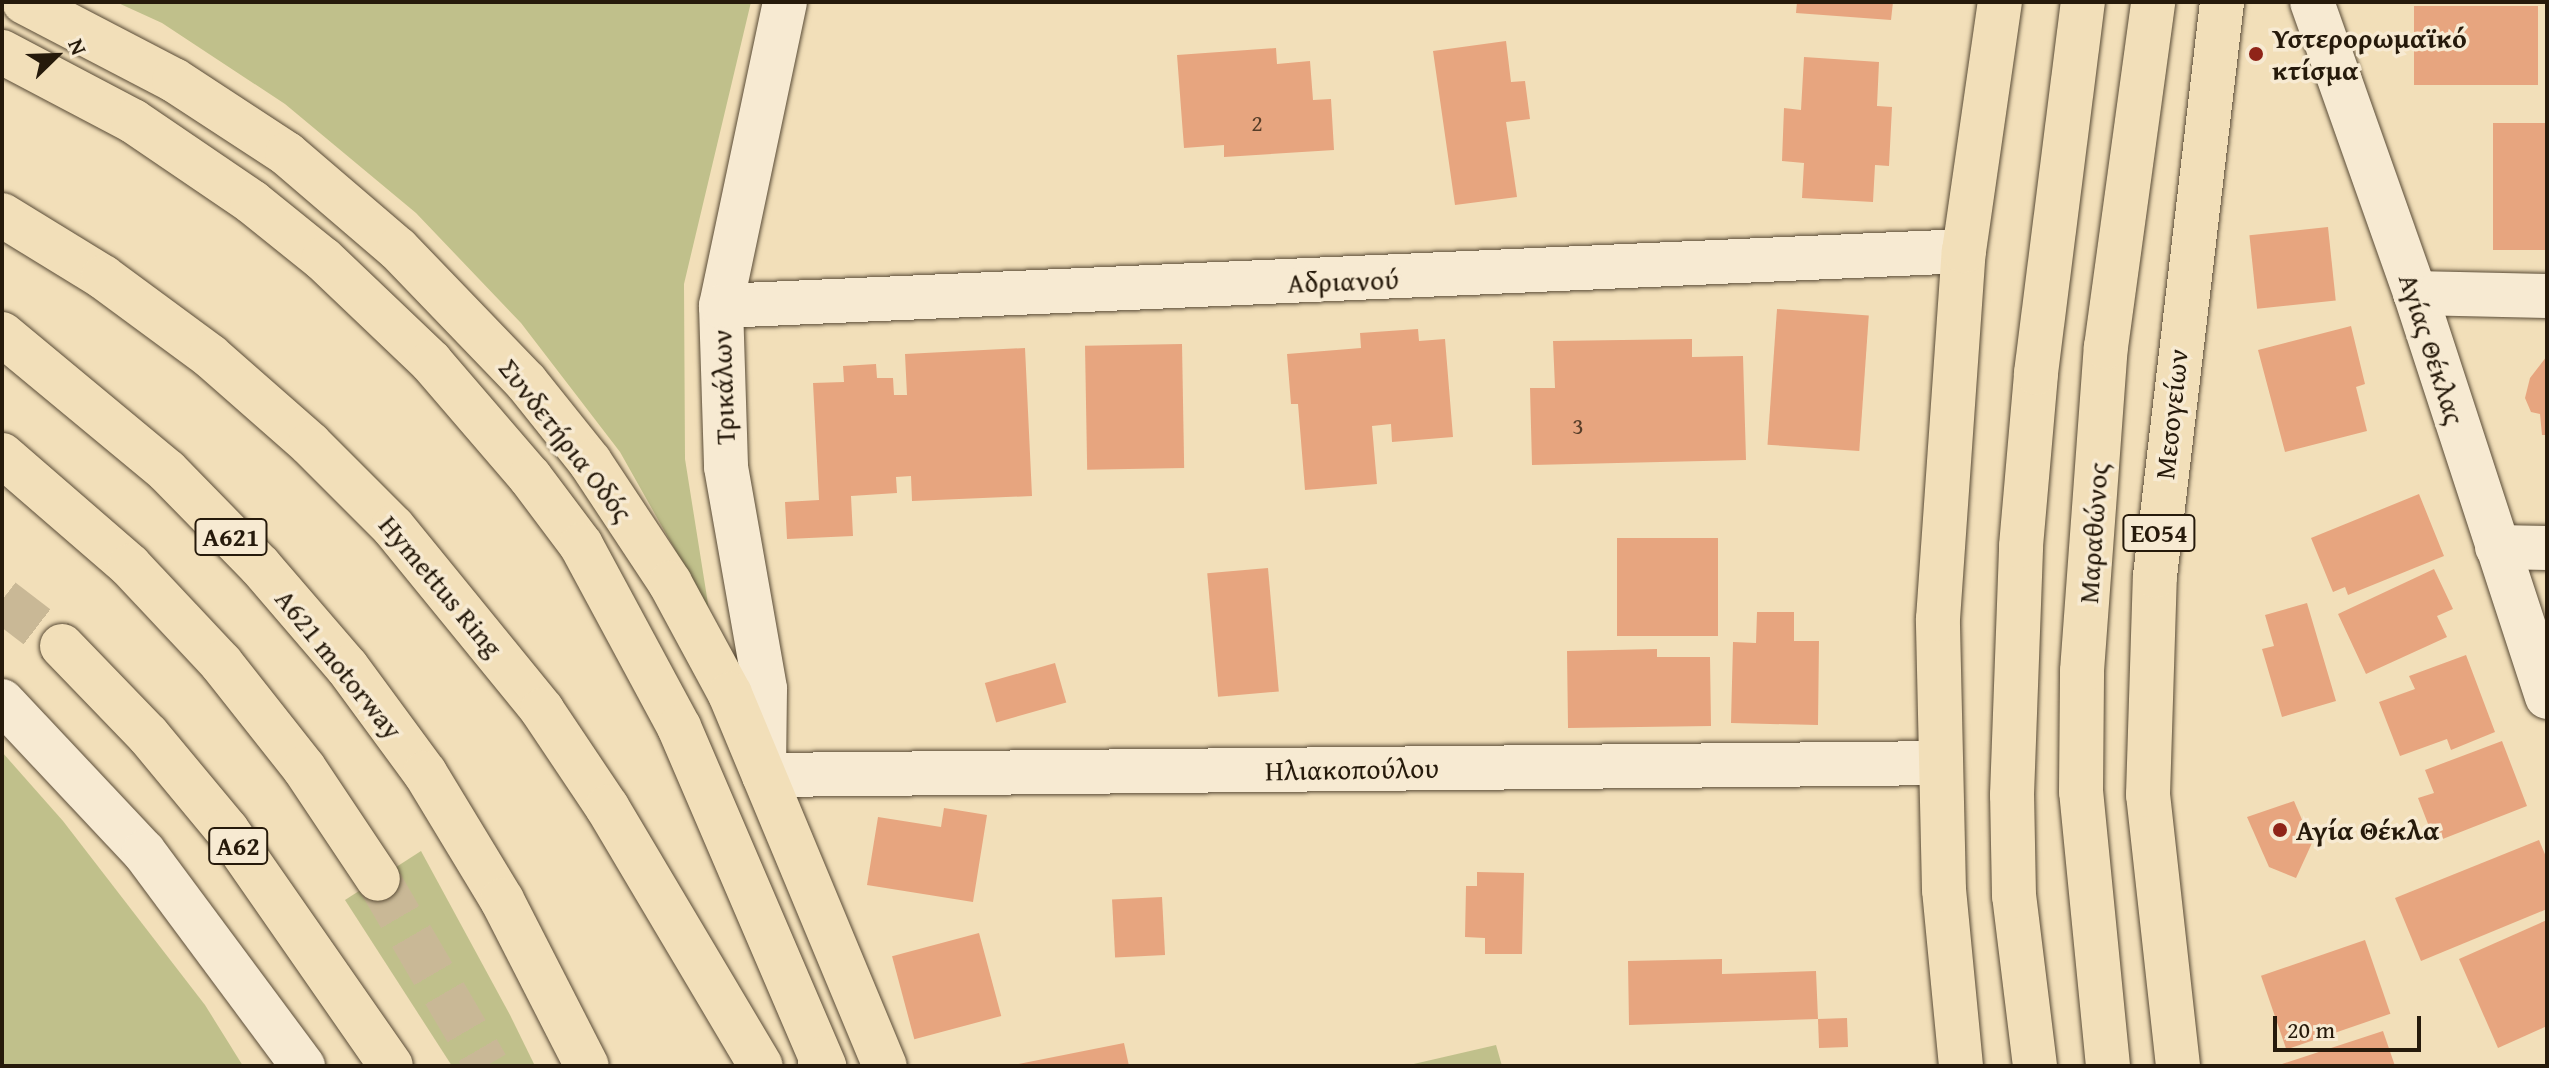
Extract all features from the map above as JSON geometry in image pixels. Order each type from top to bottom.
[{"type":"main road","name":"Συνδετήρια Οδός","points":[[24,2],[174,80],[287,154],[398,249],[467,317],[590,462],[670,583],[730,694],[885,1066]]},
{"type":"main road","points":[[1961,1066],[1944,890],[1938,619],[1964,251],[2000,2]]},
{"type":"main road","points":[[2035,1066],[2014,896],[2012,795],[2021,546],[2036,373],[2083,2]]},
{"type":"main road","name":"Μαραθώνος","points":[[2108,1066],[2081,792],[2082,671],[2106,347],[2153,2]]},
{"type":"main road","name":"Μεσογείων","points":[[2178,1066],[2148,795],[2155,576],[2222,2]]},
{"type":"main road","name":"Συνδετήρια Οδός","points":[[2,52],[133,121],[311,249],[431,362],[530,477],[581,545],[679,727],[821,1064]]},
{"type":"main road","name":"Hymettus Ring","points":[[2,215],[103,277],[210,356],[310,444],[393,527],[470,616],[607,807],[761,1066]]},
{"type":"main road","name":"A621 motorway","points":[[2,334],[167,471],[260,566],[347,667],[425,773],[502,900],[587,1066]]},
{"type":"main road","points":[[2,455],[130,566],[221,663],[304,768],[378,879]]},
{"type":"main road","name":"Α62","points":[[62,646],[148,735],[227,830],[391,1066]]},
{"type":"street","name":"Τρικάλων","points":[[764,775],[765,689],[726,467],[721,306],[785,2]]},
{"type":"street","name":"Αγίας Θέκλας","points":[[2312,2],[2415,293],[2547,697]]},
{"type":"street","name":"Αδριανού","points":[[721,306],[1964,251]]},
{"type":"street","points":[[2415,293],[2547,296]]},
{"type":"street","points":[[2497,547],[2547,548]]},
{"type":"street","points":[[2,701],[144,852],[303,1066]]},
{"type":"street","name":"Ηλιακοπούλου","points":[[764,775],[1940,763]]},
{"type":"green space","points":[[116,2],[751,2],[684,284],[685,459],[709,610],[620,452],[521,323],[416,213],[285,104],[162,23]]},
{"type":"green space","points":[[2,752],[63,821],[205,1005],[243,1066],[2,1066]]},
{"type":"green space","points":[[421,851],[535,1066],[452,1066],[345,900]]},
{"type":"green space","points":[[1496,1045],[1502,1066],[1405,1066]]},
{"type":"building","points":[[1797,2],[1893,2],[1891,20],[1796,13]]},
{"type":"building","points":[[2414,6],[2538,6],[2538,85],[2414,85]]},
{"type":"building","points":[[1506,41],[1511,82],[1525,81],[1530,119],[1506,122],[1517,197],[1455,205],[1433,51]]},
{"type":"building","points":[[1276,48],[1277,64],[1310,61],[1313,100],[1331,99],[1334,150],[1224,157],[1224,145],[1184,148],[1177,55]]},
{"type":"building","points":[[1804,57],[1879,62],[1877,106],[1892,107],[1889,166],[1875,165],[1873,202],[1802,198],[1804,163],[1782,161],[1784,108],[1801,110]]},
{"type":"building","points":[[2493,123],[2547,123],[2547,250],[2493,250]]},
{"type":"building","points":[[2328,227],[2336,301],[2257,309],[2249,235]]},
{"type":"building","points":[[1777,309],[1869,315],[1859,451],[1768,445]]},
{"type":"building","points":[[2351,326],[2365,384],[2356,387],[2367,431],[2285,452],[2258,350]]},
{"type":"building","points":[[1418,329],[1419,341],[1445,339],[1453,437],[1392,442],[1391,424],[1372,426],[1377,484],[1305,490],[1298,404],[1291,404],[1287,354],[1361,348],[1360,333]]},
{"type":"building","points":[[1692,339],[1692,357],[1743,356],[1746,460],[1532,465],[1530,388],[1555,388],[1553,341]]},
{"type":"building","points":[[1182,344],[1184,468],[1087,470],[1085,346]]},
{"type":"building","points":[[1025,348],[1032,496],[912,501],[911,476],[896,477],[897,493],[851,496],[853,536],[787,539],[785,502],[819,500],[813,383],[844,382],[843,366],[876,364],[877,378],[893,378],[894,395],[907,395],[905,354]]},
{"type":"building","points":[[2547,356],[2547,435],[2542,435],[2540,414],[2531,412],[2525,398],[2530,378]]},
{"type":"building","points":[[2419,494],[2444,556],[2348,595],[2345,587],[2333,592],[2311,538]]},
{"type":"building","points":[[1617,538],[1718,538],[1718,636],[1617,636]]},
{"type":"building","points":[[1268,568],[1279,692],[1218,697],[1207,573]]},
{"type":"building","points":[[2434,569],[2453,609],[2437,616],[2447,637],[2366,674],[2338,614]]},
{"type":"building","points":[[2307,603],[2336,701],[2282,717],[2262,649],[2274,646],[2265,615]]},
{"type":"building","points":[[1757,612],[1794,612],[1794,641],[1819,641],[1818,725],[1731,723],[1733,642],[1756,643]]},
{"type":"building","points":[[1657,649],[1657,657],[1710,657],[1711,726],[1568,728],[1567,651]]},
{"type":"building","points":[[2466,655],[2495,732],[2451,750],[2447,739],[2400,756],[2379,702],[2415,689],[2409,676]]},
{"type":"building","points":[[1055,663],[1066,702],[996,723],[985,683]]},
{"type":"building","points":[[2502,741],[2527,806],[2435,842],[2418,798],[2434,793],[2425,770]]},
{"type":"building","name":"Αγία Θέκλα","points":[[2294,801],[2312,843],[2296,878],[2269,867],[2247,817]]},
{"type":"building","points":[[944,808],[987,815],[973,902],[867,885],[878,817],[941,827]]},
{"type":"building","points":[[2539,840],[2547,859],[2547,909],[2421,961],[2395,898]]},
{"type":"building","points":[[1477,872],[1524,873],[1522,954],[1485,954],[1485,938],[1465,937],[1466,886],[1477,886]]},
{"type":"building","points":[[1162,897],[1165,955],[1115,958],[1112,900]]},
{"type":"building","points":[[2547,920],[2547,1026],[2498,1048],[2459,959]]},
{"type":"building","points":[[979,933],[1001,1016],[914,1039],[892,956]]},
{"type":"building","points":[[2365,940],[2390,1014],[2286,1050],[2261,976]]},
{"type":"building","points":[[1722,959],[1722,974],[1816,971],[1818,1019],[1629,1025],[1628,961]]},
{"type":"building","points":[[1847,1018],[1848,1047],[1819,1048],[1818,1019]]},
{"type":"building","points":[[2383,1031],[2395,1066],[2279,1066],[2279,1065]]},
{"type":"building","points":[[1124,1043],[1129,1066],[1013,1066],[1013,1065]]},
{"type":"tunnel","points":[[2,600],[62,646]]},
{"type":"tunnel","points":[[378,879],[487,1066]]},
{"type":"place","name":"Υστερορωμαϊκό κτίσμα","points":[[2256,54]]},
{"type":"place","name":"Αγία Θέκλα","points":[[2280,830]]}]
